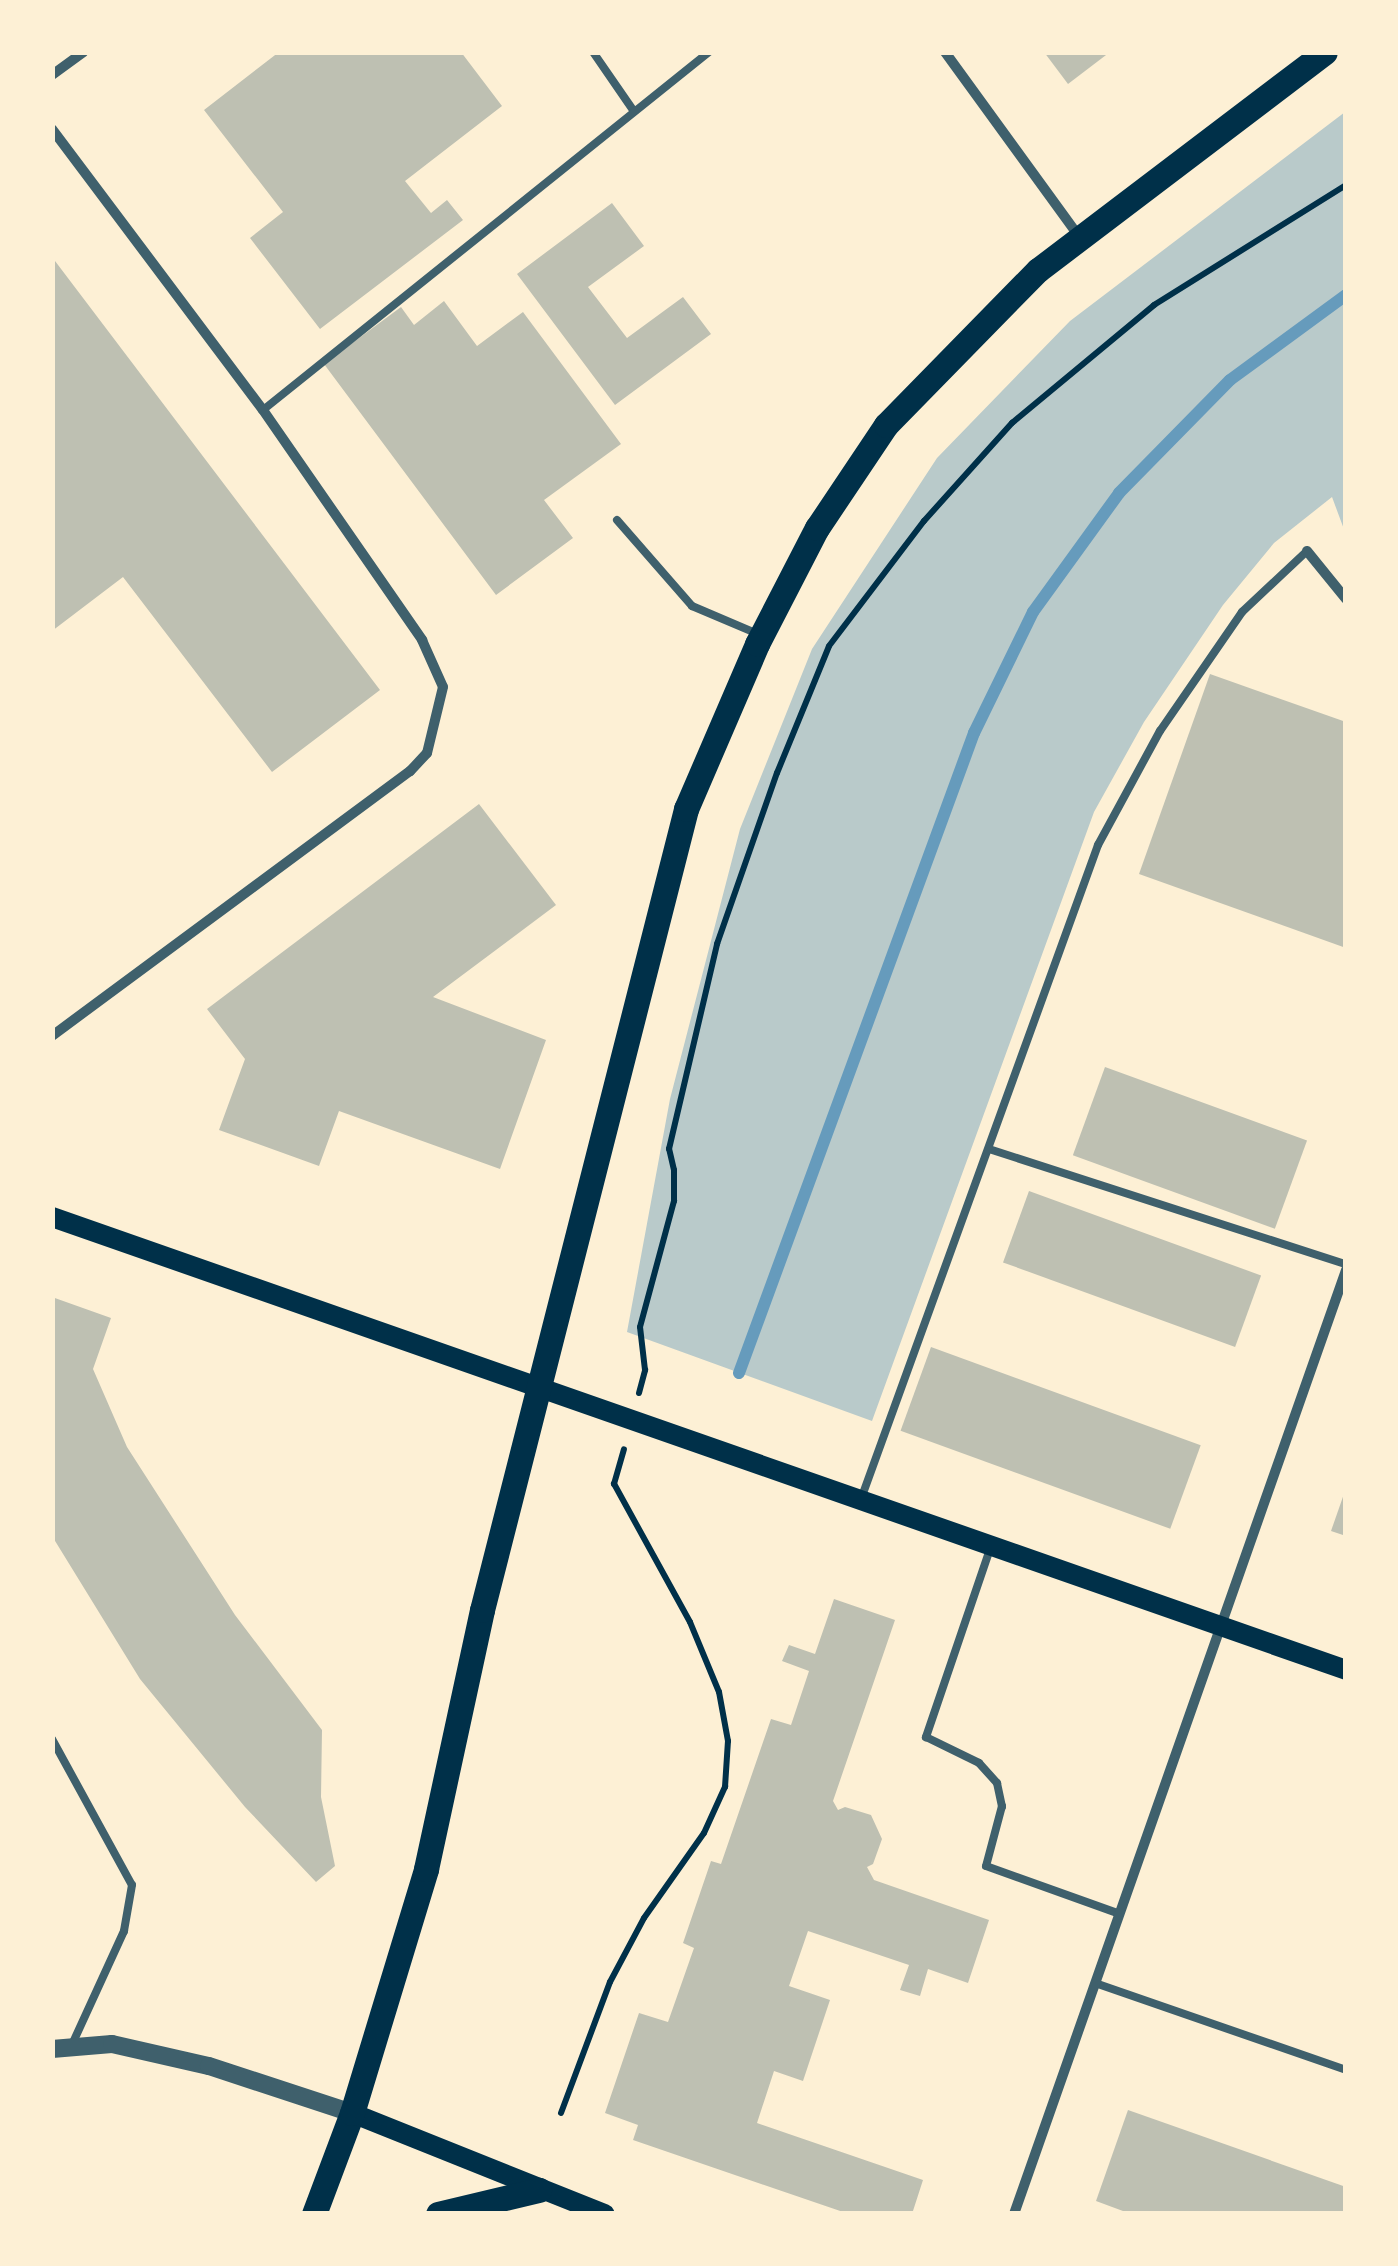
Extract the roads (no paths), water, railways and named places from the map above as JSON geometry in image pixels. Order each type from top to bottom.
[{"type":"main road","points":[[314,2214],[352,2113],[426,1868],[482,1610],[609,1097],[686,809],[761,636],[817,528],[886,425],[1038,270],[1325,52]]},
{"type":"main road","points":[[52,1217],[1346,1670]]},
{"type":"main road","points":[[352,2113],[605,2214]]},
{"type":"main road","points":[[438,2214],[539,2190]]},
{"type":"street","points":[[52,75],[84,52]]},
{"type":"street","points":[[945,52],[1079,236]]},
{"type":"street","points":[[52,129],[263,410],[422,640],[444,687],[427,754],[410,771],[52,1036]]},
{"type":"street","points":[[1308,551],[1346,599]]},
{"type":"street","points":[[1014,2214],[1346,1267]]},
{"type":"street","points":[[62,2048],[112,2044],[190,2062],[352,2113]]},
{"type":"lane","points":[[593,52],[633,110]]},
{"type":"lane","points":[[263,410],[709,52]]},
{"type":"lane","points":[[617,520],[692,606],[761,636]]},
{"type":"lane","points":[[861,1499],[1107,828],[1160,730],[1242,612],[1308,551]]},
{"type":"lane","points":[[989,1148],[1346,1267]]},
{"type":"lane","points":[[991,1545],[926,1736],[979,1762],[997,1783],[1002,1806],[986,1866],[1120,1914]]},
{"type":"lane","points":[[52,1739],[132,1885],[124,1932],[62,2048]]},
{"type":"lane","points":[[1095,1983],[1346,2070]]},
{"type":"waterway","points":[[739,1373],[974,733],[1033,612],[1119,493],[1230,380],[1346,295]]}]
